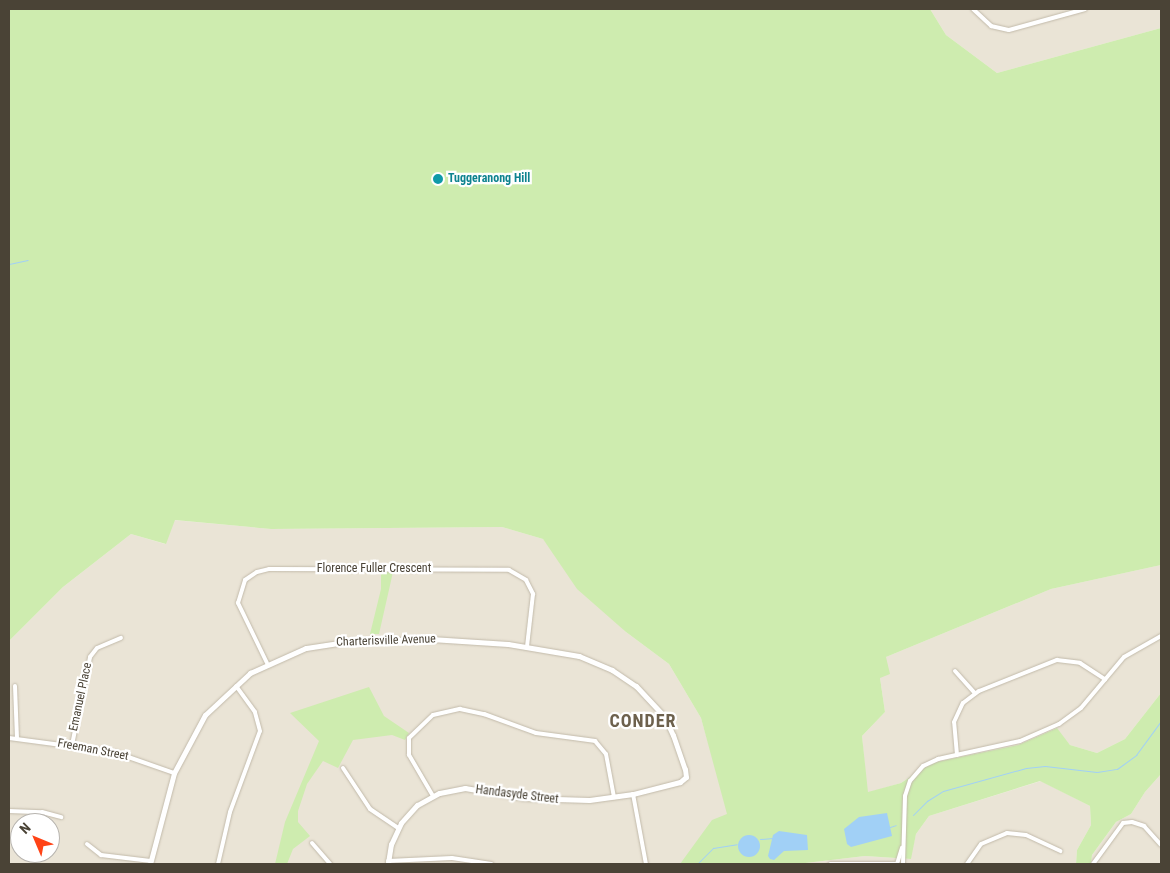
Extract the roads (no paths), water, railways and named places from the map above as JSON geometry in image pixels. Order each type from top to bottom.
[{"type":"street","points":[[973,9],[991,26],[1009,30],[1085,9]]},
{"type":"street","name":"Florence Fuller Crescent","points":[[268,663],[242,615],[238,595],[249,576],[269,569],[509,570],[526,580],[533,594],[527,647]]},
{"type":"street","points":[[903,864],[904,802],[910,781],[928,762],[1020,741],[1059,724],[1081,708],[1133,650],[1161,636]]},
{"type":"street","name":"Emanuel Place","points":[[72,744],[90,657],[97,648],[121,638]]},
{"type":"street","name":"Charterisville Avenue","points":[[150,862],[174,773],[201,721],[235,685],[268,663],[306,648],[352,641],[432,638],[527,647],[596,662],[636,686],[664,716],[680,750],[686,777]]},
{"type":"street","points":[[957,755],[954,722],[963,703],[975,693],[1057,660],[1080,663],[1105,679]]},
{"type":"street","points":[[955,671],[975,693]]},
{"type":"street","points":[[218,864],[230,812],[260,730],[255,712],[235,685]]},
{"type":"street","points":[[15,686],[17,738]]},
{"type":"street","points":[[433,796],[409,755],[409,738],[433,715],[460,709],[484,714],[536,733],[595,741],[606,754],[614,798]]},
{"type":"street","name":"Freeman Street","points":[[9,738],[72,744],[114,752],[174,773]]},
{"type":"street","points":[[343,768],[370,809],[398,828]]},
{"type":"street","name":"Handasyde Street","points":[[388,863],[398,828],[408,813],[433,796],[464,788],[550,801],[614,798],[680,782],[686,777]]},
{"type":"street","points":[[633,794],[646,864]]},
{"type":"street","points":[[9,811],[42,812],[61,817]]},
{"type":"street","points":[[1093,864],[1123,823],[1138,823],[1161,844]]},
{"type":"street","points":[[967,864],[981,844],[1007,833],[1026,835],[1061,851]]},
{"type":"street","points":[[312,843],[330,864]]},
{"type":"street","points":[[87,844],[100,855],[150,862]]},
{"type":"street","points":[[831,864],[897,864],[902,848]]},
{"type":"street","points":[[447,858],[448,864]]},
{"type":"street","points":[[388,863],[447,858],[492,864]]},
{"type":"water","points":[[887,813],[892,836],[851,847],[847,844],[844,829],[859,817]]},
{"type":"water","points":[[779,831],[807,835],[808,850],[784,851],[774,860],[770,859],[768,856],[773,835]]},
{"type":"water","points":[[749,835],[757,838],[760,846],[757,854],[749,857],[741,854],[738,846],[741,838]]},
{"type":"waterway","points":[[9,264],[28,260]]},
{"type":"waterway","points":[[913,815],[927,801],[943,791],[1026,768],[1045,766],[1097,772],[1117,769],[1136,755],[1161,721]]},
{"type":"waterway","points":[[890,827],[896,825]]},
{"type":"waterway","points":[[760,839],[773,838]]},
{"type":"waterway","points":[[697,864],[713,848],[737,844]]},
{"type":"place","name":"Tuggeranong Hill","points":[[438,179]]},
{"type":"district","name":"CONDER","points":[[643,721]]}]
